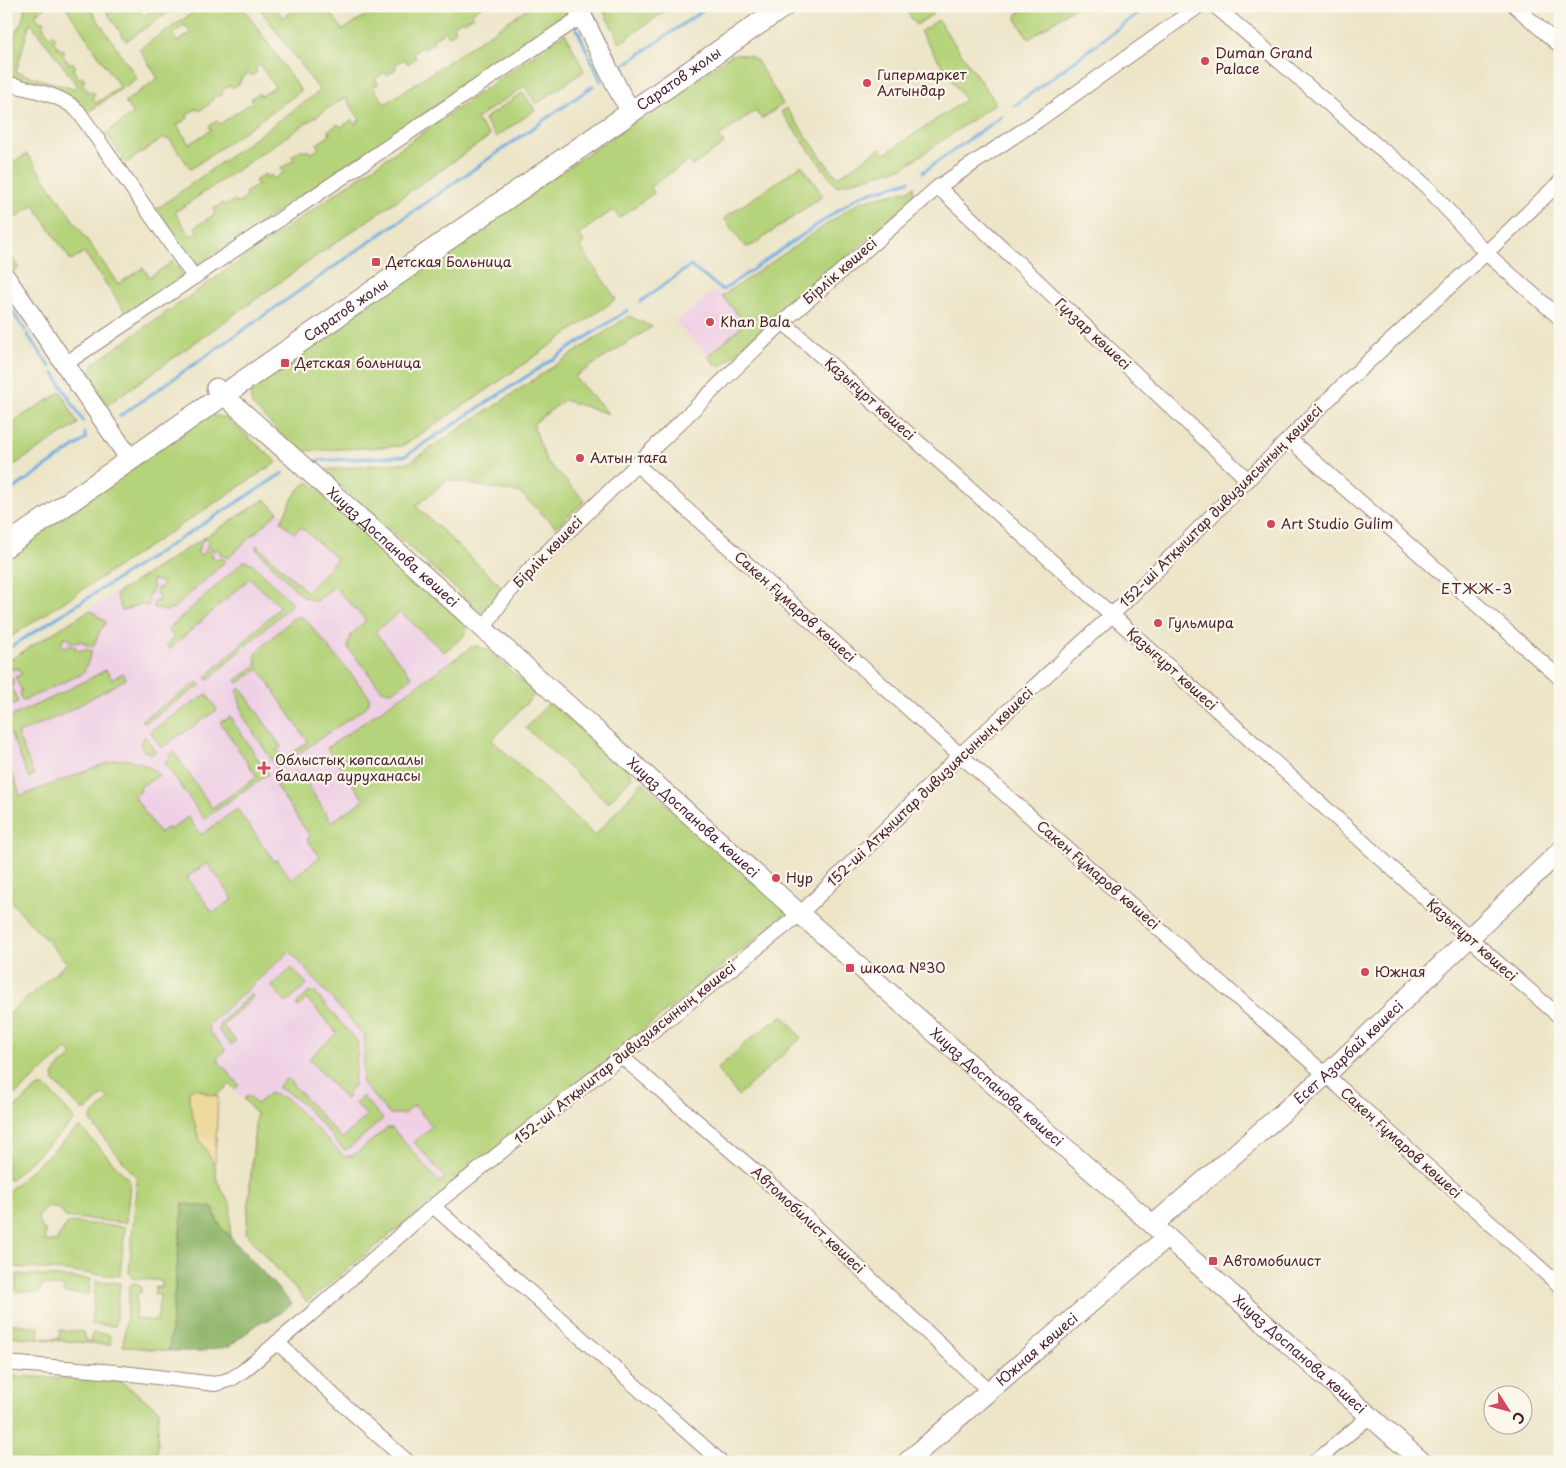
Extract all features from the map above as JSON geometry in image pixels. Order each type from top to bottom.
[{"type":"main road","name":"Саратов жолы","points":[[629,108],[766,6]]},
{"type":"main road","name":"Саратов жолы","points":[[6,546],[220,392],[629,108],[784,6]]},
{"type":"main road","points":[[579,11],[629,108]]},
{"type":"main road","points":[[6,278],[125,452]]},
{"type":"main road","name":"Саратов жолы","points":[[6,534],[125,452],[220,392]]},
{"type":"main road","name":"Хиуаз Доспанова көшесі","points":[[220,392],[800,914],[1422,1462]]},
{"type":"main road","name":"Есет Азарбай көшесі","points":[[1160,1231],[1560,851]]},
{"type":"main road","name":"Южная көшесі","points":[[907,1462],[989,1391],[1160,1231]]},
{"type":"street","name":"Бірлік көшесі","points":[[484,630],[497,608],[527,573],[636,464],[783,322],[938,187],[1037,121],[1199,6]]},
{"type":"street","points":[[1215,6],[1422,183],[1486,253],[1560,318]]},
{"type":"street","points":[[1515,6],[1560,46]]},
{"type":"street","points":[[66,364],[579,11]]},
{"type":"street","points":[[6,84],[57,97],[72,105],[78,111],[194,277]]},
{"type":"street","name":"152-ші Атқыштар дивизиясының көшесі","points":[[6,1363],[115,1372],[216,1384],[231,1379],[242,1372],[310,1315],[433,1206],[800,914],[960,755],[1112,614],[1343,384],[1486,253],[1560,182]]},
{"type":"street","name":"Гүлзар көшесі","points":[[938,187],[1248,480]]},
{"type":"street","name":"Қазығұрт көшесі","points":[[783,322],[1112,614],[1468,937],[1560,1017]]},
{"type":"street","points":[[1289,439],[1560,678]]},
{"type":"street","name":"Сакен Ғұмаров көшесі","points":[[636,464],[960,755],[1326,1075],[1560,1286]]},
{"type":"street","name":"Автомобилист көшесі","points":[[622,1056],[778,1191],[989,1391]]},
{"type":"street","points":[[433,1206],[721,1462]]},
{"type":"street","points":[[277,1342],[408,1462]]},
{"type":"street","points":[[1316,1462],[1370,1416]]},
{"type":"shaded area","name":"Khan Bala","points":[[717,290],[745,323],[708,356],[675,321]]},
{"type":"shaded area","name":"Облыстық көпсалалы балалар ауруханасы","points":[[265,499],[295,528],[303,519],[400,612],[514,716],[492,741],[595,836],[738,920],[404,796],[176,1000],[6,804],[6,662]]},
{"type":"shaded area","points":[[402,825],[599,1056],[304,1289],[247,1227],[256,1114],[181,1028]]},
{"type":"green space","points":[[26,6],[47,6],[35,15],[40,22],[43,20],[45,23],[42,25],[49,36],[52,34],[56,38],[53,40],[60,50],[63,49],[65,52],[62,54],[69,64],[72,62],[76,67],[73,69],[79,79],[82,77],[85,81],[82,83],[89,93],[92,91],[95,95],[92,97],[96,103],[120,87],[65,6],[89,7],[137,78],[87,113],[76,99],[72,97],[6,78],[6,47],[12,48],[17,28],[20,28]],"holes":[[[30,22],[77,85],[73,89],[16,72]]]},
{"type":"green space","points":[[103,6],[136,6],[144,16],[157,6],[178,6],[126,41]]},
{"type":"green space","points":[[203,6],[242,6],[301,91],[191,169],[170,140],[163,138],[126,163],[106,133],[133,114],[125,102],[158,78],[139,49]],"holes":[[[185,25],[191,33],[177,42],[172,34]],[[260,65],[275,87],[261,96],[259,93],[251,99],[252,102],[220,124],[217,121],[209,126],[211,130],[189,144],[177,125],[188,118],[187,115],[197,108],[199,111],[213,101],[212,98],[223,94],[221,91],[230,85],[233,88],[248,73],[251,76],[257,72],[255,69]]]},
{"type":"green space","points":[[258,6],[274,6],[283,18],[299,6],[326,6],[343,30],[380,6],[482,6],[472,13],[474,16],[464,22],[462,20],[453,26],[456,31],[449,36],[445,31],[433,39],[434,42],[425,49],[423,46],[413,53],[416,58],[408,64],[404,59],[395,65],[397,68],[387,75],[385,72],[375,79],[378,84],[373,87],[385,104],[531,6],[563,6],[568,17],[194,268],[154,211],[320,91]],"holes":[[[345,97],[360,120],[355,124],[352,120],[341,127],[338,124],[328,131],[330,135],[317,144],[319,148],[311,154],[308,150],[305,152],[302,149],[292,156],[294,160],[281,168],[284,172],[274,179],[271,175],[267,178],[265,174],[255,181],[258,185],[245,193],[247,197],[237,204],[234,200],[225,206],[223,203],[213,209],[215,214],[195,227],[198,231],[190,236],[175,212]]]},
{"type":"green space","points":[[601,6],[672,6],[620,43]]},
{"type":"green space","points":[[903,6],[933,6],[933,14],[916,25]]},
{"type":"green space","points":[[1029,6],[1076,6],[1029,39],[1016,19],[1017,14]]},
{"type":"green space","points":[[938,20],[996,103],[904,167],[836,186],[781,112],[786,108],[833,173],[838,176],[880,148],[885,154],[965,100],[920,32]]},
{"type":"green space","points":[[565,33],[584,71],[536,104],[525,86],[476,119],[490,136],[325,250],[107,405],[91,379],[90,374],[94,363]]},
{"type":"green space","points":[[731,55],[750,56],[757,61],[783,104],[762,119],[755,111],[719,136],[724,144],[692,166],[688,161],[650,187],[654,193],[619,218],[613,210],[579,234],[584,242],[580,246],[616,299],[487,390],[402,446],[304,451],[294,447],[252,405],[251,394],[260,379]]},
{"type":"green space","points":[[523,92],[535,110],[496,137],[484,119]]},
{"type":"green space","points":[[6,153],[14,162],[27,154],[118,284],[143,268],[150,277],[173,261],[183,276],[128,316],[84,252],[71,261],[34,205],[6,224]]},
{"type":"green space","points":[[802,165],[823,196],[753,245],[747,247],[724,218]]},
{"type":"green space","points":[[914,186],[913,199],[723,365],[716,365],[708,356],[745,323],[722,296],[861,201],[909,190]]},
{"type":"green space","points":[[9,254],[19,268],[11,274],[6,268],[6,256]]},
{"type":"green space","points":[[629,316],[652,327],[574,377],[609,414],[564,400],[533,424],[546,460],[585,501],[556,527],[520,493],[447,480],[416,506],[503,588],[483,613],[323,470],[410,462]]},
{"type":"green space","points":[[61,392],[78,424],[6,470],[6,426]]},
{"type":"green space","points":[[209,414],[226,418],[277,462],[6,640],[6,558]]},
{"type":"green space","points":[[309,482],[462,622],[467,630],[463,637],[444,652],[400,612],[375,632],[412,677],[394,690],[382,690],[348,648],[349,639],[366,620],[334,587],[316,601],[302,596],[256,549],[257,545],[307,592],[337,559],[301,527],[294,533],[281,521],[296,493]]},
{"type":"green space","points":[[265,499],[278,512],[228,558],[220,554],[221,552],[216,549],[214,551],[206,547],[209,541],[203,539],[197,553],[202,555],[205,550],[213,554],[212,557],[218,560],[219,557],[226,561],[175,607],[166,611],[153,607],[155,601],[158,601],[159,595],[156,594],[158,587],[161,588],[163,582],[153,580],[151,585],[154,586],[152,593],[149,592],[148,606],[141,604],[122,611],[116,594]]},
{"type":"green space","points":[[244,561],[252,563],[290,601],[291,605],[208,680],[206,677],[280,607],[250,578],[170,649],[166,644],[174,638],[168,629]]},
{"type":"green space","points":[[90,610],[106,622],[93,647],[84,644],[84,642],[69,641],[69,638],[64,637],[61,645],[76,647],[75,649],[82,651],[83,649],[92,651],[82,674],[22,701],[20,692],[22,691],[15,677],[21,675],[19,668],[6,671],[6,662]]},
{"type":"green space","points":[[299,616],[306,620],[369,696],[369,702],[365,708],[277,768],[244,718],[237,691],[241,688],[281,747],[277,750],[283,759],[308,742],[259,669],[238,683],[236,680],[257,665],[255,658],[258,651],[292,619]]},
{"type":"green space","points":[[477,646],[489,651],[533,691],[534,695],[492,740],[595,836],[642,782],[722,851],[726,861],[737,865],[790,911],[307,1302],[246,1234],[256,1114],[244,1099],[249,1095],[256,1104],[270,1093],[287,1099],[345,1157],[354,1155],[387,1128],[392,1128],[439,1182],[445,1177],[414,1142],[432,1126],[414,1105],[404,1114],[389,1114],[362,1083],[365,1037],[290,951],[208,1025],[209,1031],[226,1050],[217,1059],[239,1085],[235,1089],[230,1084],[222,1091],[213,1095],[200,1089],[189,1095],[198,1136],[215,1166],[217,1181],[231,1205],[230,1237],[221,1227],[215,1216],[183,1203],[169,1351],[123,1346],[130,1285],[132,1283],[138,1284],[141,1288],[141,1293],[137,1293],[135,1319],[157,1321],[160,1295],[154,1294],[156,1287],[162,1287],[162,1281],[133,1278],[129,1273],[137,1178],[90,1121],[92,1116],[109,1099],[104,1094],[83,1111],[54,1081],[53,1077],[56,1070],[73,1055],[67,1049],[6,1103],[6,1016],[67,963],[6,896],[6,759],[21,796],[115,760],[133,761],[144,765],[159,775],[140,787],[141,791],[134,796],[159,833],[168,827],[170,830],[188,817],[201,835],[237,809],[274,861],[278,860],[291,879],[320,857],[307,839],[310,836],[275,785],[295,771],[306,782],[331,822],[364,800],[327,748],[472,647]],"holes":[[[207,863],[233,899],[213,913],[187,877]]]},
{"type":"green space","points":[[106,670],[112,679],[123,673],[126,679],[61,715],[17,734],[34,775],[29,778],[8,728],[8,720],[14,715]]},
{"type":"green space","points":[[12,678],[14,686],[11,687],[18,702],[6,706],[6,680]]},
{"type":"green space","points":[[198,682],[201,685],[145,723],[142,720]]},
{"type":"green space","points":[[207,694],[217,710],[161,748],[150,731]]},
{"type":"green space","points":[[552,704],[630,772],[632,777],[608,803],[526,728],[547,705]]},
{"type":"green space","points":[[231,716],[268,774],[204,819],[164,762],[174,752],[212,808],[257,777],[220,722]]},
{"type":"green space","points":[[145,736],[155,752],[153,754],[144,751],[140,744]]},
{"type":"green space","points":[[292,968],[307,984],[286,1003],[272,986]]},
{"type":"green space","points":[[313,991],[357,1041],[354,1085],[347,1093],[349,1096],[345,1099],[309,1059],[337,1033],[307,999],[298,1007],[296,1004]]},
{"type":"green space","points":[[251,994],[253,997],[222,1025],[236,1041],[231,1045],[219,1031],[220,1023]]},
{"type":"green space","points":[[783,1015],[801,1038],[738,1096],[717,1069],[749,1040]]},
{"type":"green space","points":[[287,1078],[342,1139],[367,1116],[355,1103],[362,1096],[383,1119],[348,1149],[343,1149],[304,1106],[287,1092],[277,1087]]},
{"type":"green space","points":[[37,1088],[47,1088],[72,1116],[74,1121],[12,1178],[7,1179],[6,1115]]},
{"type":"green space","points":[[81,1128],[129,1180],[126,1223],[65,1217],[60,1209],[49,1206],[40,1214],[40,1224],[45,1231],[45,1241],[57,1242],[68,1222],[125,1227],[120,1276],[6,1266],[6,1193],[77,1129]]},
{"type":"green space","points":[[183,1203],[214,1208],[215,1216],[221,1227],[292,1304],[270,1320],[262,1321],[229,1346],[202,1351],[169,1351]]},
{"type":"green space","points":[[6,1272],[10,1272],[6,1317]]},
{"type":"green space","points":[[17,1274],[91,1279],[89,1294],[64,1293],[64,1287],[41,1285],[40,1293],[15,1291]]},
{"type":"green space","points":[[96,1281],[120,1283],[115,1326],[91,1324]]},
{"type":"green space","points":[[6,1323],[39,1327],[38,1338],[59,1339],[60,1330],[83,1332],[85,1340],[90,1341],[93,1333],[108,1334],[110,1336],[110,1345],[6,1336]]},
{"type":"green space","points":[[6,1376],[119,1380],[159,1410],[157,1462],[6,1462]]},
{"type":"sand","points":[[193,1088],[211,1095],[218,1095],[215,1166],[198,1136],[189,1101],[189,1091]]},
{"type":"waterway","points":[[566,6],[570,16]]},
{"type":"waterway","points":[[589,6],[620,68]]},
{"type":"waterway","points":[[623,66],[709,6]]},
{"type":"waterway","points":[[1014,106],[1148,6]]},
{"type":"waterway","points":[[576,27],[601,81]]},
{"type":"waterway","points":[[120,416],[593,86]]},
{"type":"waterway","points":[[923,172],[1002,116]]},
{"type":"waterway","points":[[640,302],[690,266],[723,290],[859,196],[909,181]]},
{"type":"waterway","points":[[6,303],[25,330]]},
{"type":"waterway","points":[[314,461],[405,456],[628,310]]},
{"type":"waterway","points":[[27,334],[50,367]]},
{"type":"waterway","points":[[54,373],[83,421]]},
{"type":"waterway","points":[[6,494],[86,439],[85,433]]},
{"type":"waterway","points":[[6,650],[283,473]]},
{"type":"place","name":"Duman Grand Palace","points":[[1205,61]]},
{"type":"place","name":"Гипермаркет Алтындар","points":[[867,83]]},
{"type":"place","name":"Детская Больница","points":[[376,262]]},
{"type":"place","name":"Khan Bala","points":[[710,322]]},
{"type":"place","name":"Детская больница","points":[[285,363]]},
{"type":"place","name":"Алтын таға","points":[[580,458]]},
{"type":"place","name":"Art Studio Gulim","points":[[1271,524]]},
{"type":"place","name":"Гульмира","points":[[1158,623]]},
{"type":"place","name":"Облыстық көпсалалы балалар ауруханасы","points":[[264,768]]},
{"type":"place","name":"Нур","points":[[776,878]]},
{"type":"place","name":"школа №30","points":[[850,968]]},
{"type":"place","name":"Южная","points":[[1365,972]]},
{"type":"place","name":"Автомобилист","points":[[1213,1261]]},
{"type":"district","name":"ЕТЖЖ-3","points":[[1477,589]]}]
